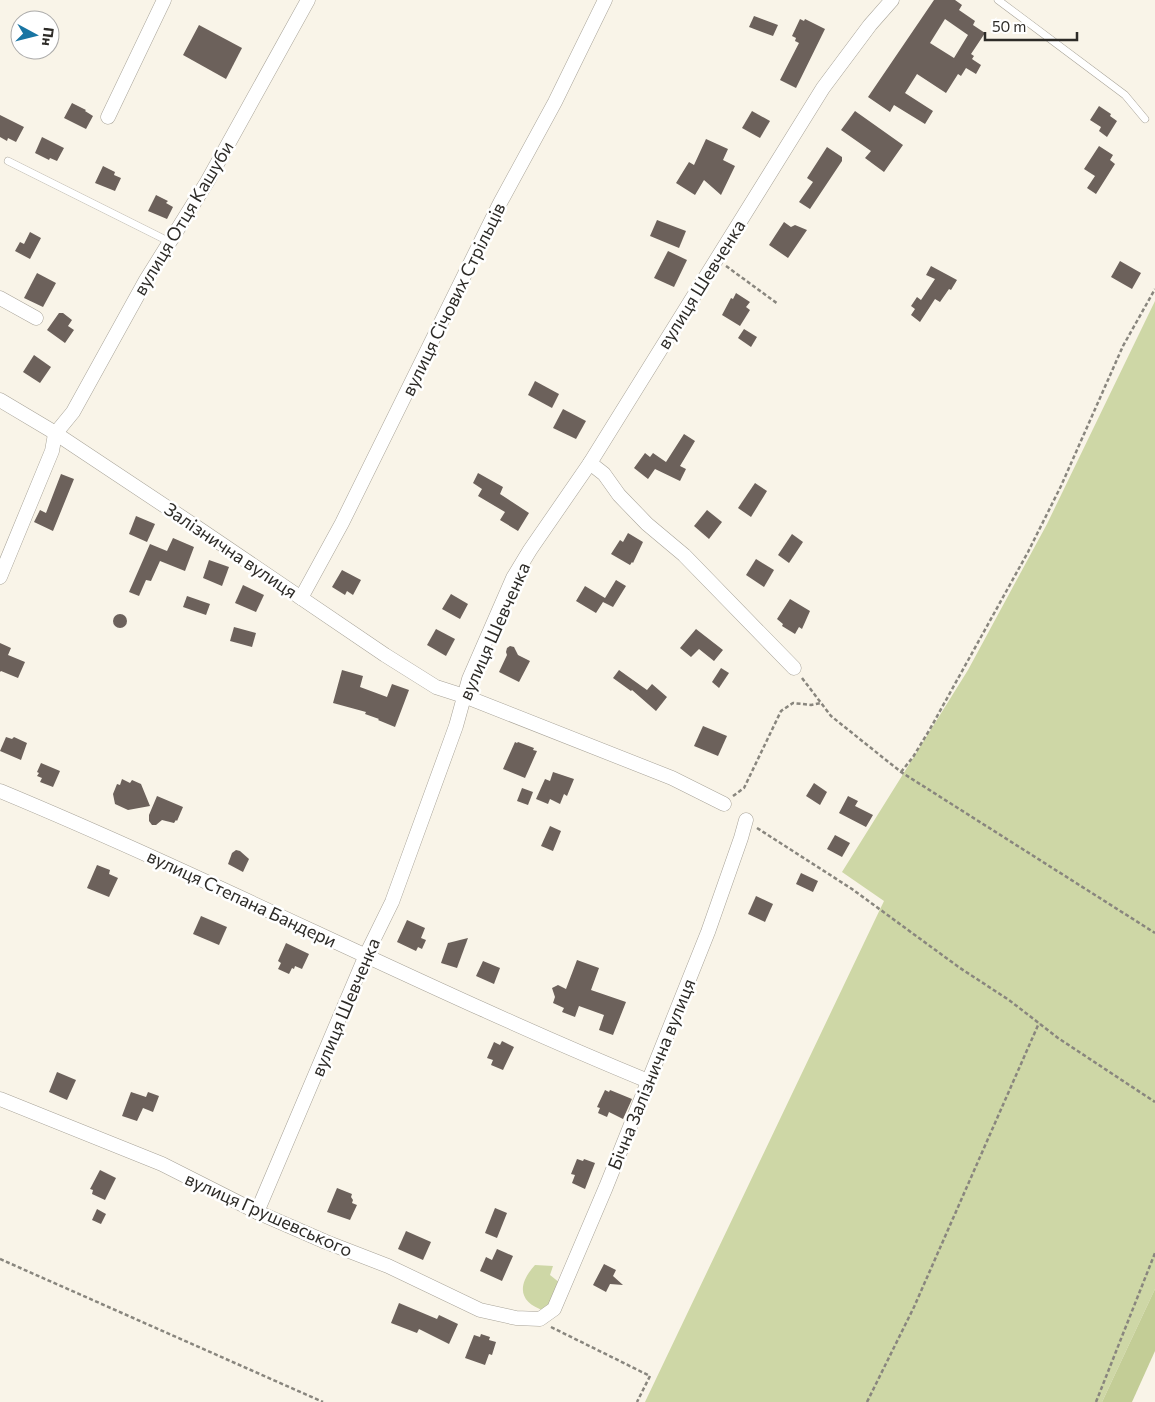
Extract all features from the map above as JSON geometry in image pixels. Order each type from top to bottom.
[{"type":"street","points":[[108,117],[164,0]]},
{"type":"street","name":"вулиця Отця Кашуби","points":[[56,434],[73,412],[146,280],[207,182],[308,0]]},
{"type":"street","name":"вулиця Січових Стрільців","points":[[301,598],[342,523],[500,204],[555,102],[605,0]]},
{"type":"street","name":"вулиця Шевченка","points":[[257,1212],[366,955],[392,902],[456,726],[469,679],[513,578],[590,463],[823,88],[870,25],[892,0]]},
{"type":"street","points":[[0,298],[36,318]]},
{"type":"street","name":"Залізнична вулиця","points":[[0,400],[56,434],[385,655],[436,687],[464,696],[672,778],[724,804]]},
{"type":"street","points":[[0,577],[52,451],[56,434]]},
{"type":"street","points":[[590,463],[604,474],[619,495],[647,524],[684,555],[794,668]]},
{"type":"street","name":"вулиця Степана Бандери","points":[[0,791],[152,856],[447,994],[648,1081]]},
{"type":"street","name":"Бічна Залізнична вулиця","points":[[540,1319],[554,1309],[562,1291],[708,932],[746,820]]},
{"type":"street","name":"вулиця Грушевського","points":[[0,1099],[162,1164],[257,1212],[388,1266],[480,1310],[516,1318],[540,1319]]},
{"type":"lane","points":[[998,0],[1125,95],[1146,119]]},
{"type":"lane","points":[[8,161],[170,242]]},
{"type":"path","points":[[716,259],[778,304]]},
{"type":"path","points":[[901,772],[913,757],[930,729],[1028,552],[1061,486],[1123,346],[1155,289]]},
{"type":"path","points":[[794,668],[831,716],[901,772],[1155,932]]},
{"type":"path","points":[[724,804],[744,788],[780,711],[792,703],[810,705],[821,703]]},
{"type":"path","points":[[746,820],[852,889],[1039,1023],[1155,1102]]},
{"type":"path","points":[[867,1402],[914,1306],[1039,1023]]},
{"type":"path","points":[[1096,1402],[1155,1253]]},
{"type":"path","points":[[0,1259],[323,1402]]},
{"type":"path","points":[[540,1319],[548,1325],[650,1376],[637,1402]]},
{"type":"green space","points":[[1155,301],[1155,1289],[1102,1402],[645,1402],[884,901],[842,872],[968,670],[1047,524]]},
{"type":"green space","points":[[535,1265],[553,1266],[550,1275],[560,1283],[545,1311],[530,1303],[525,1298],[523,1292],[525,1279]]},
{"type":"green space","points":[[1155,1289],[1155,1351],[1132,1402],[1102,1402]]},
{"type":"building","points":[[934,0],[955,0],[962,5],[959,10],[975,21],[973,25],[985,33],[971,54],[974,56],[972,59],[981,65],[976,74],[966,68],[961,76],[958,74],[946,93],[917,74],[905,93],[933,111],[925,124],[894,105],[890,112],[868,97]],"holes":[[[945,19],[968,35],[954,58],[930,43]]]},
{"type":"building","points":[[754,16],[778,25],[773,36],[749,27]]},
{"type":"building","points":[[800,19],[804,21],[805,19],[825,29],[796,88],[780,80],[799,43],[792,36]]},
{"type":"building","points":[[199,25],[242,48],[226,79],[183,55]]},
{"type":"building","points":[[72,103],[93,116],[86,129],[64,118]]},
{"type":"building","points":[[1099,106],[1111,114],[1110,116],[1117,121],[1107,137],[1099,131],[1101,127],[1090,120]]},
{"type":"building","points":[[752,111],[770,121],[760,138],[742,128]]},
{"type":"building","points":[[855,111],[903,145],[884,172],[865,158],[871,151],[841,130]]},
{"type":"building","points":[[0,115],[24,127],[16,142],[8,138],[7,141],[0,137]]},
{"type":"building","points":[[42,137],[64,148],[57,161],[50,158],[49,160],[35,153]]},
{"type":"building","points":[[706,139],[728,149],[723,160],[735,166],[721,195],[704,180],[695,195],[676,183],[689,162],[694,165]]},
{"type":"building","points":[[1099,146],[1113,155],[1110,160],[1115,164],[1096,194],[1087,188],[1095,176],[1084,169]]},
{"type":"building","points":[[827,147],[842,157],[842,161],[810,209],[799,202],[813,182],[807,178]]},
{"type":"building","points":[[103,166],[115,172],[114,175],[121,178],[115,191],[95,183]]},
{"type":"building","points":[[156,195],[168,201],[166,203],[173,207],[167,219],[148,211]]},
{"type":"building","points":[[657,220],[686,231],[679,248],[650,236]]},
{"type":"building","points":[[784,222],[791,227],[795,225],[807,230],[788,258],[769,245]]},
{"type":"building","points":[[30,232],[41,238],[30,259],[15,251],[20,242],[24,244]]},
{"type":"building","points":[[668,251],[687,260],[674,287],[654,278]]},
{"type":"building","points":[[1120,261],[1141,273],[1132,289],[1111,277]]},
{"type":"building","points":[[931,266],[957,280],[940,302],[935,299],[920,322],[911,315],[915,309],[911,306],[917,297],[921,300],[935,279],[926,275]]},
{"type":"building","points":[[37,273],[56,283],[43,307],[24,298]]},
{"type":"building","points":[[736,293],[750,302],[746,307],[750,310],[740,326],[722,315],[731,298],[733,299]]},
{"type":"building","points":[[59,313],[63,313],[72,320],[68,326],[74,330],[65,343],[47,330]]},
{"type":"building","points":[[744,329],[757,337],[751,347],[738,338]]},
{"type":"building","points":[[34,355],[51,367],[40,383],[23,372]]},
{"type":"building","points":[[535,381],[559,394],[552,408],[528,395]]},
{"type":"building","points":[[563,409],[586,421],[576,439],[553,428]]},
{"type":"building","points":[[684,434],[695,441],[680,466],[686,469],[680,481],[655,469],[648,479],[634,468],[645,453],[650,457],[653,453],[666,462]]},
{"type":"building","points":[[478,473],[503,487],[500,494],[529,513],[518,531],[500,520],[505,512],[478,496],[482,489],[473,483]]},
{"type":"building","points":[[61,474],[74,479],[53,531],[34,522],[40,510],[46,513]]},
{"type":"building","points":[[755,483],[767,491],[751,517],[738,508]]},
{"type":"building","points":[[707,510],[722,522],[709,539],[694,526]]},
{"type":"building","points":[[136,516],[155,524],[147,542],[129,534]]},
{"type":"building","points":[[628,533],[643,542],[633,563],[630,565],[611,554],[620,540],[623,542]]},
{"type":"building","points":[[792,534],[803,542],[789,563],[778,555]]},
{"type":"building","points":[[173,538],[194,547],[185,571],[160,561],[151,581],[146,580],[139,596],[129,592],[150,544],[167,551]]},
{"type":"building","points":[[756,559],[774,570],[764,587],[746,575]]},
{"type":"building","points":[[209,560],[229,567],[222,586],[203,578]]},
{"type":"building","points":[[342,570],[361,580],[353,595],[347,591],[345,595],[332,587]]},
{"type":"building","points":[[616,580],[626,586],[613,607],[603,602],[596,613],[576,601],[585,586],[605,598]]},
{"type":"building","points":[[243,585],[264,595],[256,612],[235,603]]},
{"type":"building","points":[[451,594],[468,604],[460,619],[442,609]]},
{"type":"building","points":[[187,596],[210,604],[206,615],[183,607]]},
{"type":"building","points":[[790,599],[810,611],[802,629],[799,627],[795,634],[782,626],[783,624],[777,619]]},
{"type":"building","points":[[120,614],[125,616],[127,621],[125,626],[120,628],[115,626],[113,621],[115,616]]},
{"type":"building","points":[[234,627],[256,633],[252,647],[230,641]]},
{"type":"building","points":[[436,629],[455,639],[446,656],[427,645]]},
{"type":"building","points":[[696,629],[723,650],[714,661],[699,649],[691,657],[680,648]]},
{"type":"building","points":[[0,643],[11,648],[8,655],[25,662],[18,678],[0,672]]},
{"type":"building","points":[[510,646],[514,647],[518,655],[530,661],[519,682],[499,672],[507,655],[507,648]]},
{"type":"building","points":[[721,668],[729,673],[719,688],[712,682]]},
{"type":"building","points":[[342,670],[363,676],[360,687],[387,697],[392,684],[409,690],[395,727],[365,714],[366,712],[333,703]]},
{"type":"building","points":[[619,670],[647,690],[652,684],[667,697],[656,711],[632,690],[613,678]]},
{"type":"building","points":[[703,726],[727,736],[718,756],[694,746]]},
{"type":"building","points":[[6,737],[12,739],[14,737],[27,743],[21,760],[0,751]]},
{"type":"building","points":[[515,742],[534,748],[533,750],[537,751],[525,778],[503,769]]},
{"type":"building","points":[[41,763],[60,771],[53,787],[40,782],[42,778],[37,776]]},
{"type":"building","points":[[553,772],[574,779],[567,796],[564,794],[560,804],[550,799],[548,804],[536,799],[545,779],[550,781]]},
{"type":"building","points":[[122,779],[130,783],[132,780],[141,784],[150,806],[128,810],[115,804],[113,794],[117,784],[120,785]]},
{"type":"building","points":[[814,783],[827,792],[820,805],[806,796]]},
{"type":"building","points":[[522,788],[533,792],[528,805],[517,801]]},
{"type":"building","points":[[157,796],[183,807],[177,821],[174,823],[162,820],[156,825],[152,825],[149,821],[149,815]]},
{"type":"building","points":[[848,796],[858,801],[855,806],[873,815],[866,827],[839,813]]},
{"type":"building","points":[[550,826],[561,831],[553,851],[541,846]]},
{"type":"building","points":[[835,835],[850,843],[842,857],[827,849]]},
{"type":"building","points":[[236,850],[249,859],[243,872],[228,864],[232,853]]},
{"type":"building","points":[[97,865],[110,870],[109,874],[118,878],[109,897],[87,888]]},
{"type":"building","points":[[801,873],[818,881],[813,892],[796,884]]},
{"type":"building","points":[[756,896],[773,904],[765,922],[748,914]]},
{"type":"building","points":[[201,916],[227,927],[219,945],[193,934]]},
{"type":"building","points":[[407,920],[425,928],[421,938],[426,940],[422,949],[418,947],[416,951],[397,942]]},
{"type":"building","points":[[468,938],[457,968],[441,963],[448,943]]},
{"type":"building","points":[[286,943],[309,954],[302,969],[295,966],[289,974],[278,969],[281,963],[278,961]]},
{"type":"building","points":[[577,960],[599,968],[591,990],[626,1002],[613,1035],[599,1030],[604,1015],[579,1006],[575,1017],[562,1012],[564,1008],[553,1003],[555,997],[552,988],[558,985],[566,989]]},
{"type":"building","points":[[483,961],[500,968],[494,984],[476,976]]},
{"type":"building","points":[[502,1041],[514,1047],[503,1070],[491,1065],[493,1060],[487,1058],[494,1042],[500,1045]]},
{"type":"building","points":[[57,1072],[76,1080],[67,1100],[49,1092]]},
{"type":"building","points":[[605,1090],[609,1092],[610,1090],[632,1099],[623,1119],[609,1112],[607,1117],[598,1113],[600,1108],[597,1107]]},
{"type":"building","points":[[131,1092],[146,1097],[148,1092],[159,1096],[153,1112],[143,1108],[137,1121],[122,1116]]},
{"type":"building","points":[[577,1159],[583,1161],[584,1159],[595,1163],[585,1189],[572,1183],[575,1175],[571,1174]]},
{"type":"building","points":[[100,1170],[116,1178],[105,1200],[92,1194],[93,1190],[90,1189]]},
{"type":"building","points":[[337,1188],[352,1194],[352,1203],[357,1205],[350,1220],[327,1212]]},
{"type":"building","points":[[495,1208],[507,1213],[497,1238],[485,1233]]},
{"type":"building","points":[[97,1209],[106,1214],[101,1224],[92,1220]]},
{"type":"building","points":[[406,1231],[431,1242],[423,1260],[398,1249]]},
{"type":"building","points":[[497,1249],[513,1256],[502,1281],[480,1271],[486,1257],[492,1260]]},
{"type":"building","points":[[604,1264],[616,1270],[613,1276],[623,1285],[610,1284],[606,1292],[593,1285]]},
{"type":"building","points":[[399,1303],[437,1319],[439,1315],[458,1324],[449,1344],[419,1329],[417,1333],[391,1323]]},
{"type":"building","points":[[481,1334],[490,1337],[489,1340],[496,1342],[492,1355],[489,1354],[485,1365],[465,1358],[474,1335],[480,1337]]}]
